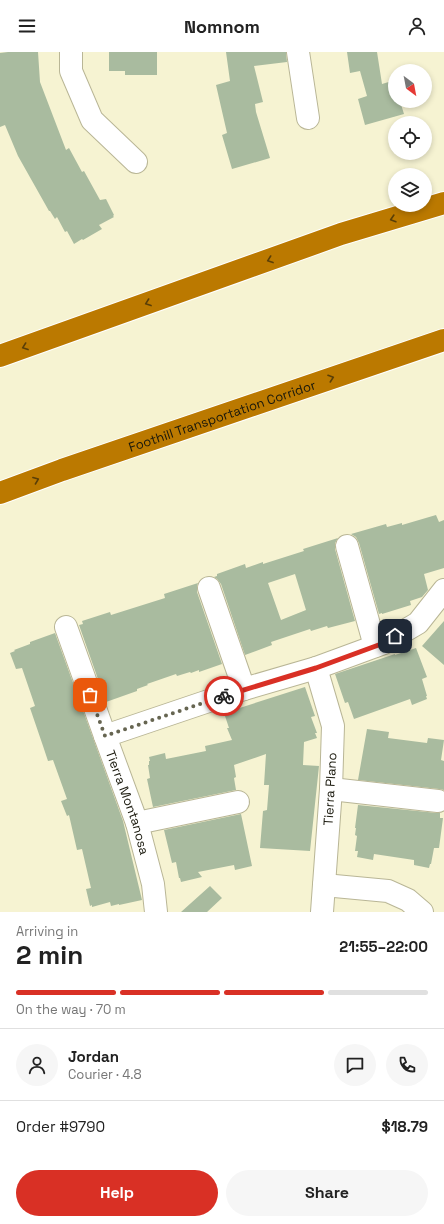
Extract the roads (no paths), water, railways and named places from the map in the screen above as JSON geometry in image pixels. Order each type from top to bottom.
[{"type":"highway","points":[[0,356],[341,234],[444,203]]},
{"type":"highway","name":"Foothill Transportation Corridor","points":[[0,494],[62,470],[444,340]]},
{"type":"street","points":[[71,52],[71,71],[92,120],[136,162]]},
{"type":"street","points":[[298,52],[308,118]]},
{"type":"street","points":[[347,546],[375,646]]},
{"type":"street","points":[[209,588],[244,689]]},
{"type":"street","points":[[105,736],[244,689],[316,668],[384,643],[418,623],[444,590]]},
{"type":"street","name":"Tierra Montanosa","points":[[66,627],[137,823],[153,884],[156,912]]},
{"type":"street","name":"Tierra Plano","points":[[316,668],[333,726],[331,790],[322,912]]},
{"type":"street","points":[[331,790],[438,801]]},
{"type":"street","points":[[137,823],[238,802]]},
{"type":"street","points":[[324,885],[388,891],[408,900],[422,912]]}]
